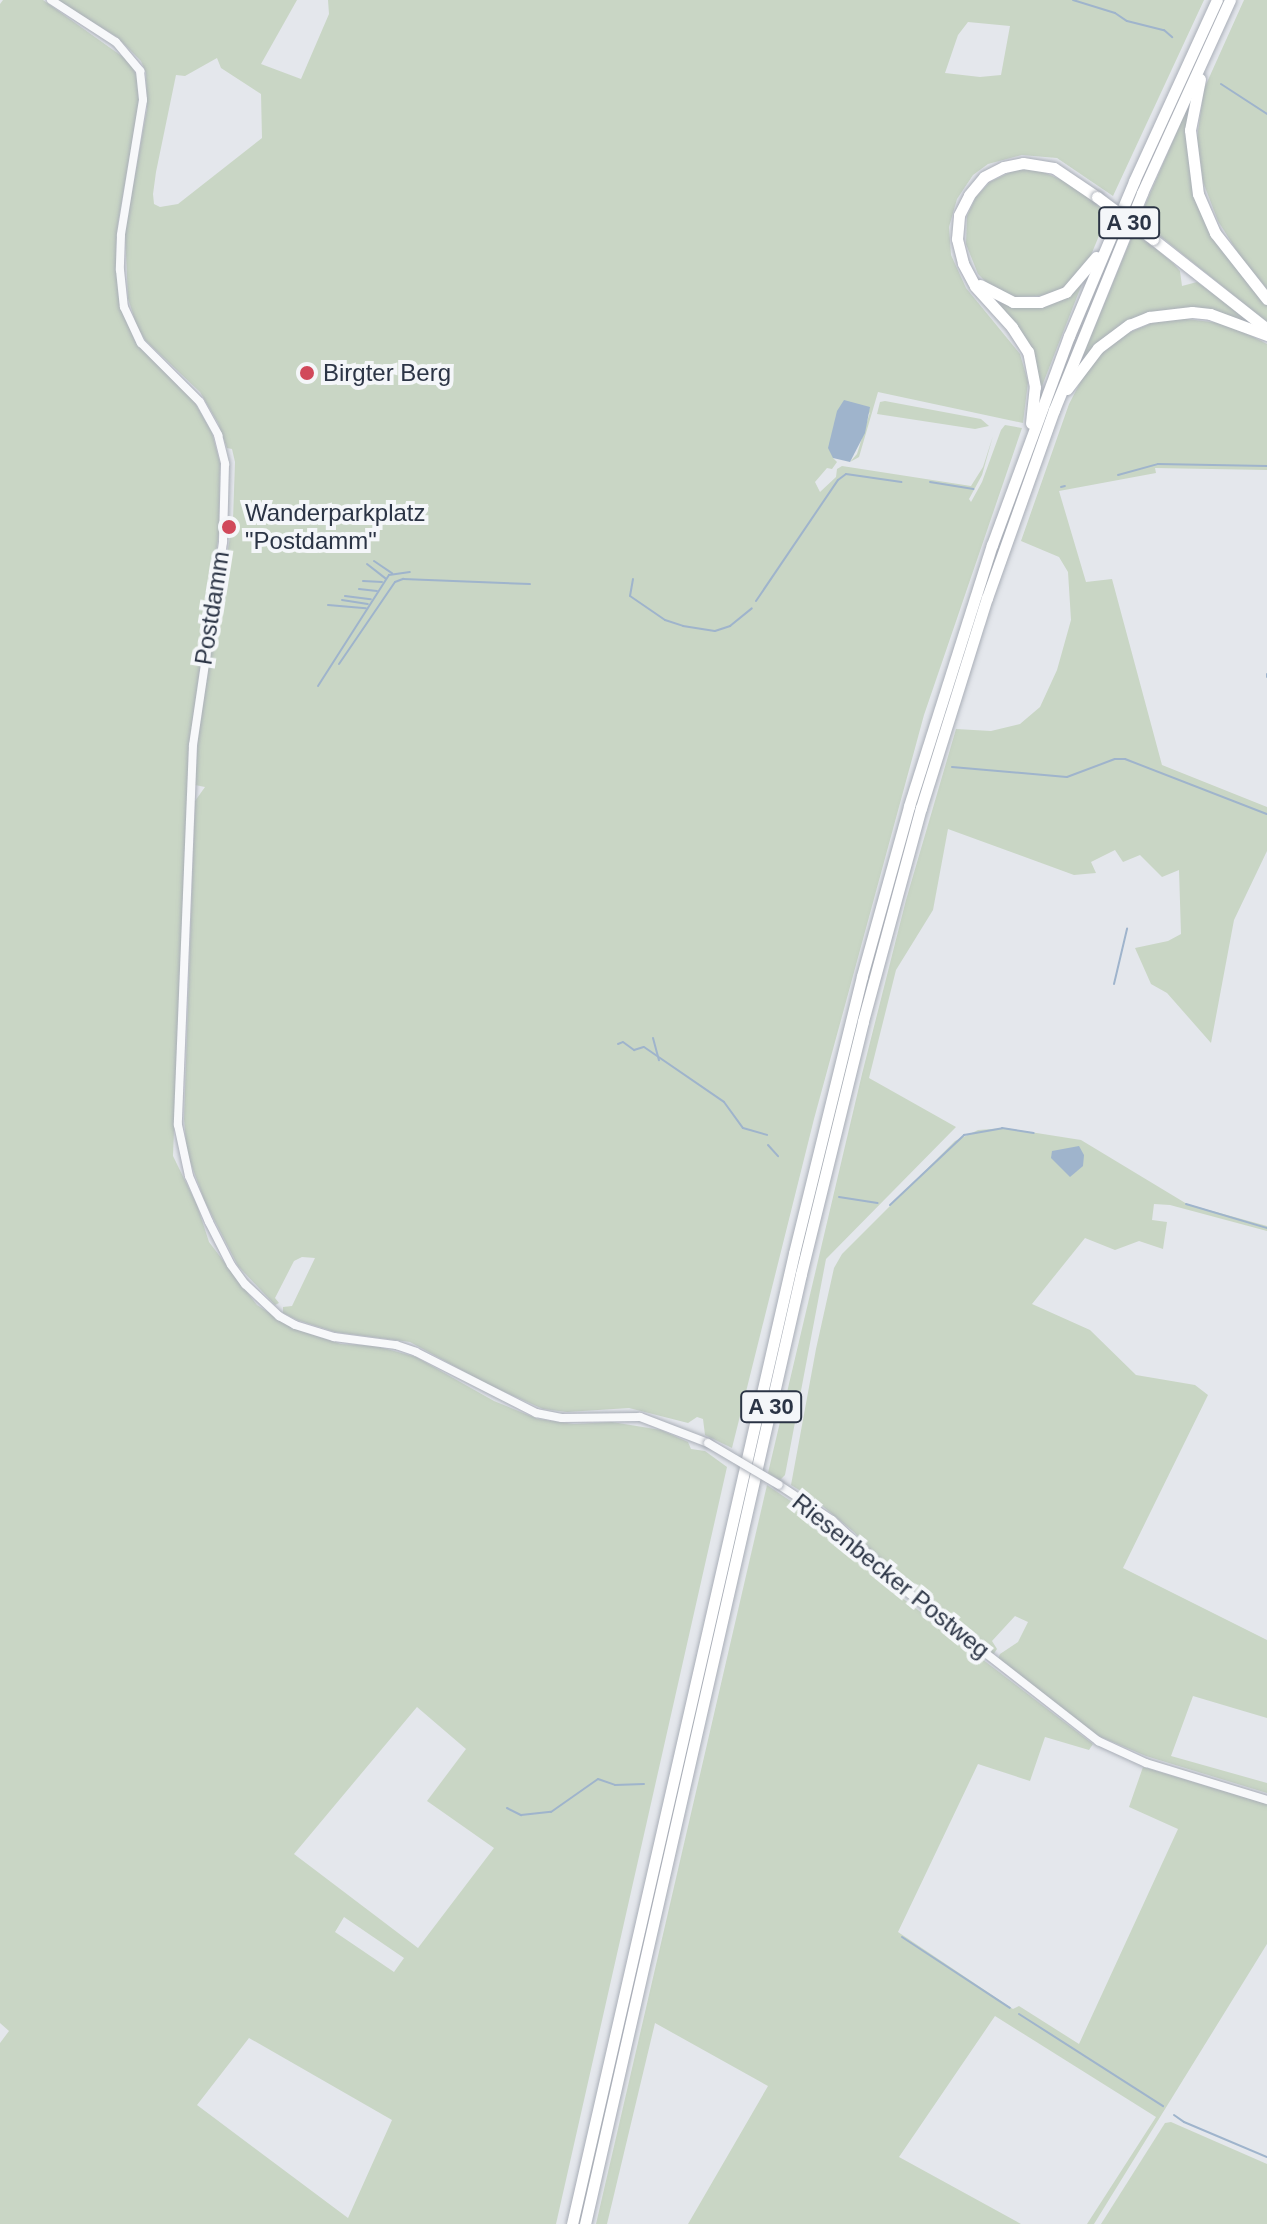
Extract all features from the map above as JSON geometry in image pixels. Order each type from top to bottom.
[{"type":"highway","name":"A 30","points":[[1040,419],[1054,410],[1217,8],[1230,0]]},
{"type":"highway","name":"A 30","points":[[585,2224],[801,1274],[863,1021],[947,723],[1035,446],[1040,419],[1110,237],[1206,36]]},
{"type":"highway","points":[[1206,36],[1192,108],[1190,150],[1193,175],[1215,233],[1267,299]]},
{"type":"highway","points":[[1040,419],[1028,352],[1012,327],[975,286],[958,249],[959,215],[976,185],[994,171],[1023,163],[1044,165],[1063,172],[1153,239],[1267,332]]},
{"type":"highway","points":[[969,274],[989,292],[1013,302],[1054,299],[1081,278],[1110,237]]},
{"type":"highway","points":[[1054,410],[1098,348],[1129,325],[1149,317],[1192,312],[1210,314],[1267,332]]},
{"type":"highway","name":"A 30","points":[[572,2224],[784,1295],[862,976],[934,720],[1035,446]]},
{"type":"street","name":"Postdamm","points":[[51,0],[116,42],[140,71],[143,100],[121,235],[120,270],[124,307],[141,343],[200,402],[218,435],[225,464],[223,542],[193,745],[178,1125],[182,1152]]},
{"type":"street","name":"Riesenbecker Postweg","points":[[182,1152],[189,1176],[231,1265],[279,1316],[311,1331],[416,1352],[536,1413],[562,1418],[640,1417],[708,1443],[832,1520],[910,1594],[1098,1741],[1146,1763],[1267,1800]]},
{"type":"green space","points":[[3,0],[43,0],[130,62],[137,77],[139,103],[118,223],[116,250],[120,305],[135,341],[194,401],[212,433],[220,463],[219,532],[189,748],[173,1156],[197,1205],[209,1242],[257,1305],[293,1328],[341,1344],[376,1346],[416,1357],[494,1401],[538,1419],[574,1424],[612,1422],[661,1430],[688,1442],[691,1449],[705,1451],[727,1467],[556,2224],[0,2224],[0,2043],[9,2031],[0,2023],[0,4]],"holes":[[[417,1707],[466,1749],[427,1801],[494,1848],[418,1948],[294,1854]],[[344,1917],[404,1958],[394,1972],[335,1932]],[[249,2038],[392,2120],[348,2218],[197,2105]]]},
{"type":"green space","points":[[56,0],[297,0],[261,64],[301,79],[329,14],[328,0],[1204,0],[1113,196],[1057,158],[1022,155],[988,164],[973,175],[957,199],[949,227],[951,255],[966,288],[1020,354],[1028,382],[1023,423],[878,392],[859,457],[850,462],[857,454],[870,412],[833,458],[837,462],[832,469],[827,468],[815,482],[820,492],[836,477],[837,469],[842,466],[971,486],[983,467],[993,436],[982,475],[969,499],[971,502],[982,482],[1001,430],[1005,425],[1022,428],[924,715],[814,1119],[732,1448],[705,1435],[703,1419],[697,1417],[688,1423],[629,1408],[567,1412],[543,1409],[491,1386],[410,1342],[335,1332],[297,1320],[283,1313],[283,1307],[292,1306],[315,1258],[302,1257],[294,1261],[275,1298],[279,1303],[275,1305],[238,1266],[205,1202],[187,1153],[184,1119],[195,801],[205,787],[195,785],[195,781],[199,723],[233,519],[235,462],[232,449],[227,448],[218,423],[200,392],[146,341],[137,327],[128,298],[125,231],[147,109],[146,73],[141,61],[117,37]],"holes":[[[968,22],[1010,26],[1001,75],[980,77],[945,73],[958,35]],[[217,58],[221,68],[261,94],[262,138],[178,204],[160,207],[154,204],[153,194],[176,75],[185,76]]]},
{"type":"green space","points":[[1244,0],[1267,0],[1267,289],[1240,256],[1218,221],[1203,182],[1197,138],[1204,89]]},
{"type":"green space","points":[[1189,104],[1198,201],[1267,302],[1267,322],[1139,219]]},
{"type":"green space","points":[[1036,169],[1076,186],[1108,214],[1091,255],[1064,289],[1053,295],[1015,297],[991,287],[978,274],[966,244],[967,216],[976,197],[990,182],[1015,170]]},
{"type":"green space","points":[[1133,234],[1173,263],[1180,271],[1182,286],[1197,282],[1262,329],[1214,311],[1158,312],[1082,358]]},
{"type":"green space","points":[[1082,284],[1042,386],[1038,384],[1035,366],[998,306],[1001,302],[1067,296]]},
{"type":"green space","points":[[1178,318],[1228,324],[1267,344],[1267,470],[1155,468],[1156,473],[1059,491],[1086,582],[1112,579],[1162,765],[1267,807],[1267,851],[1234,920],[1211,1043],[1167,993],[1151,984],[1135,948],[1168,941],[1181,934],[1179,870],[1162,877],[1140,855],[1123,862],[1115,850],[1091,862],[1096,873],[1074,875],[948,829],[933,910],[896,970],[869,1078],[956,1127],[826,1259],[785,1475],[780,1480],[768,1473],[862,1074],[906,900],[956,729],[991,731],[1020,724],[1040,707],[1057,670],[1071,620],[1068,572],[1059,557],[1021,541],[1069,404],[1083,377],[1101,353],[1126,334],[1152,323]]},
{"type":"green space","points":[[880,402],[981,419],[989,426],[975,429],[877,414]]},
{"type":"green space","points":[[1005,1128],[1081,1140],[1187,1204],[1267,1226],[1267,1231],[1170,1205],[1154,1204],[1152,1220],[1167,1222],[1163,1249],[1139,1241],[1115,1250],[1085,1238],[1032,1304],[1090,1330],[1136,1375],[1195,1385],[1208,1395],[1123,1568],[1267,1640],[1267,1718],[1193,1696],[1171,1756],[1267,1783],[1267,1793],[1146,1756],[1096,1735],[998,1659],[1000,1654],[1018,1642],[1028,1622],[1015,1616],[992,1641],[997,1649],[993,1655],[895,1577],[854,1532],[814,1499],[791,1485],[816,1349],[834,1268],[842,1254],[955,1141],[978,1130]]},
{"type":"green space","points":[[767,1485],[817,1519],[901,1597],[1093,1744],[1089,1750],[1045,1737],[1030,1781],[978,1764],[898,1932],[1013,2009],[1019,2006],[1079,2044],[1178,1829],[1129,1807],[1143,1767],[1267,1804],[1267,1944],[1094,2224],[1087,2224],[1156,2117],[995,2016],[899,2157],[1021,2224],[688,2224],[768,2086],[655,2023],[607,2224],[596,2224]]},
{"type":"green space","points":[[1171,2122],[1267,2164],[1267,2224],[1101,2224],[1165,2123]]},
{"type":"water","points":[[844,400],[870,407],[865,433],[850,462],[833,458],[828,448],[837,411]]},
{"type":"water","points":[[1079,1146],[1084,1155],[1083,1166],[1070,1177],[1051,1158],[1052,1151]]},
{"type":"waterway","points":[[1073,0],[1115,13],[1127,21],[1164,30],[1172,37]]},
{"type":"waterway","points":[[1221,84],[1267,114]]},
{"type":"waterway","points":[[1118,475],[1158,464],[1267,466]]},
{"type":"waterway","points":[[756,601],[838,480],[846,474],[901,482]]},
{"type":"waterway","points":[[930,482],[973,489]]},
{"type":"waterway","points":[[1061,487],[1065,486]]},
{"type":"waterway","points":[[374,561],[392,573]]},
{"type":"waterway","points":[[367,564],[385,578]]},
{"type":"waterway","points":[[318,686],[389,575],[410,572]]},
{"type":"waterway","points":[[339,664],[395,582],[403,579],[530,584]]},
{"type":"waterway","points":[[633,579],[630,596],[665,620],[683,626],[715,631],[730,626],[752,608]]},
{"type":"waterway","points":[[363,581],[382,582]]},
{"type":"waterway","points":[[359,589],[377,591]]},
{"type":"waterway","points":[[345,596],[371,599]]},
{"type":"waterway","points":[[342,600],[368,604]]},
{"type":"waterway","points":[[328,605],[366,608]]},
{"type":"waterway","points":[[952,767],[1067,777],[1115,759],[1125,759],[1267,814]]},
{"type":"waterway","points":[[1114,984],[1127,929]]},
{"type":"waterway","points":[[653,1038],[659,1060]]},
{"type":"waterway","points":[[618,1044],[623,1042],[634,1050],[644,1047],[724,1102],[743,1128],[767,1135]]},
{"type":"waterway","points":[[890,1205],[964,1135],[1002,1128],[1034,1133]]},
{"type":"waterway","points":[[768,1145],[778,1156]]},
{"type":"waterway","points":[[839,1197],[878,1203]]},
{"type":"waterway","points":[[1186,1204],[1267,1228]]},
{"type":"waterway","points":[[507,1808],[521,1815],[551,1812],[598,1779],[615,1785],[644,1784]]},
{"type":"waterway","points":[[902,1937],[1010,2008]]},
{"type":"waterway","points":[[1019,2014],[1163,2106]]},
{"type":"waterway","points":[[1174,2115],[1267,2157]]},
{"type":"place","name":"Birgter Berg","points":[[307,373]]},
{"type":"place","name":"Wanderparkplatz \"Postdamm\"","points":[[229,527]]}]
